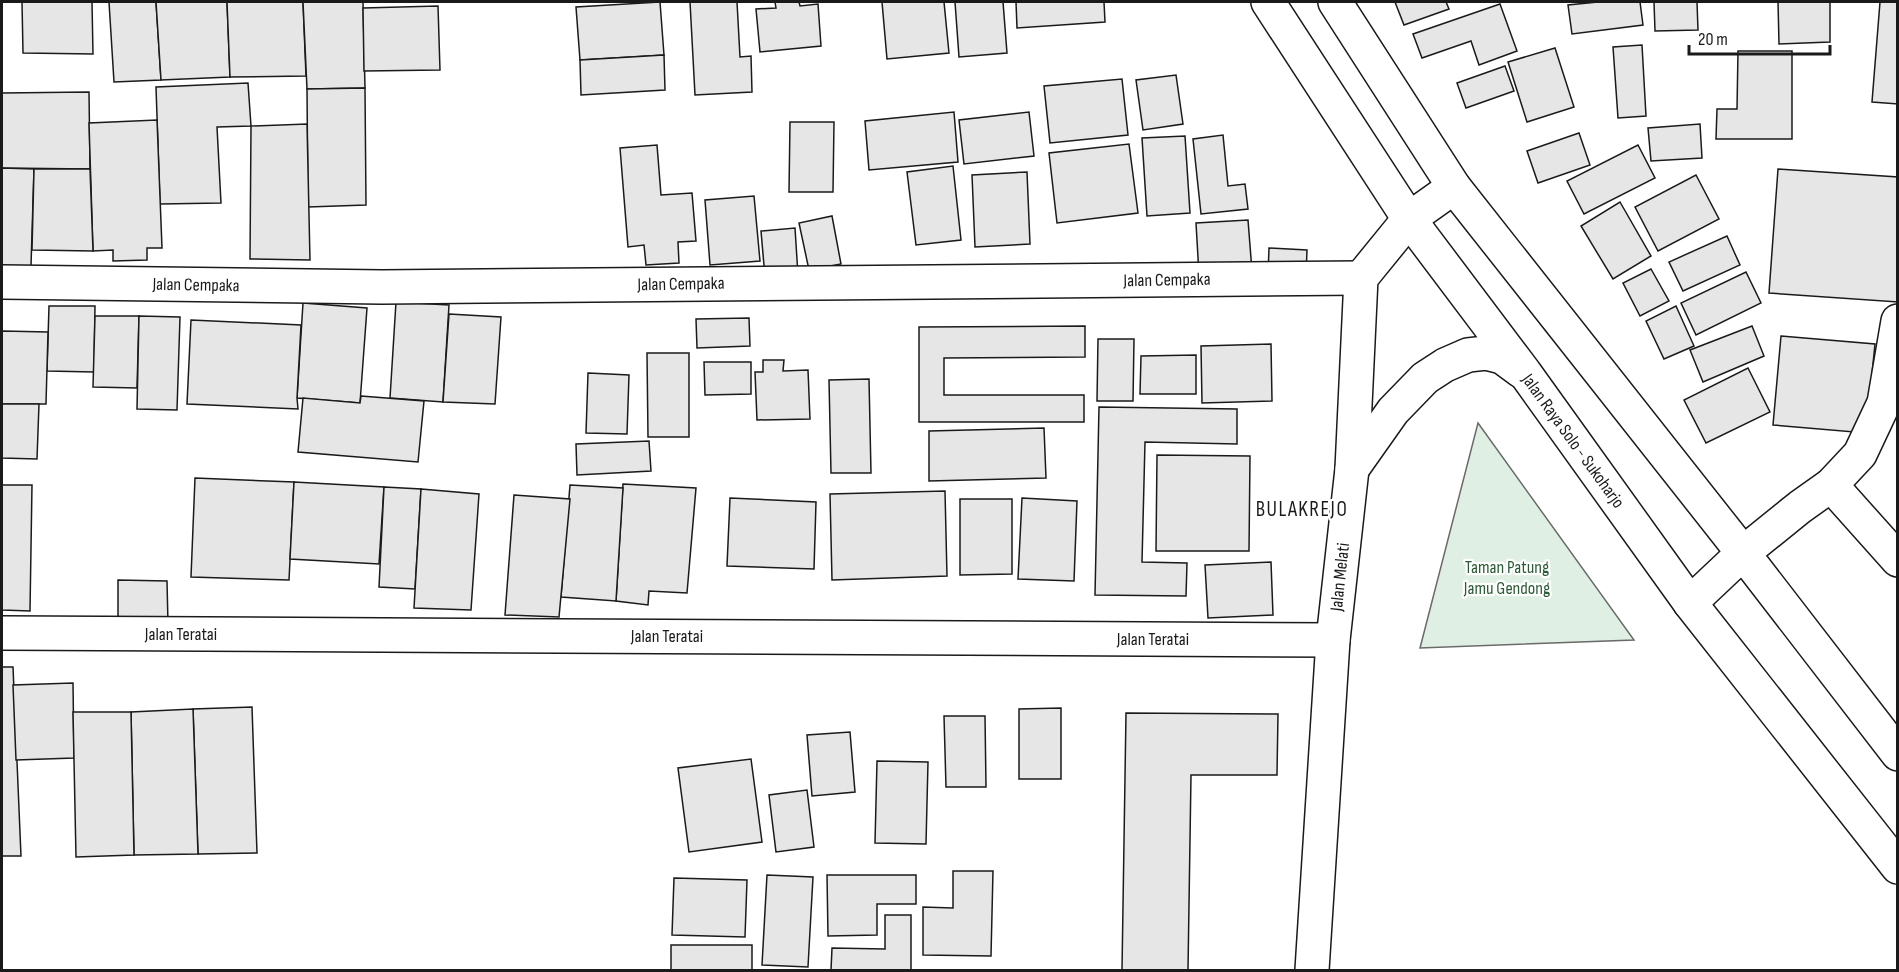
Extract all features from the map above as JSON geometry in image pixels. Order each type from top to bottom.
[{"type":"street","name":"Jalan Raya Solo - Sukoharjo","points":[[1268,2],[1409,219],[1525,373],[1690,603],[1898,867]]},
{"type":"street","points":[[1335,2],[1454,187],[1743,553],[1898,754]]},
{"type":"street","points":[[1362,278],[1409,219],[1454,187]]},
{"type":"street","name":"Jalan Cempaka","points":[[2,282],[382,287],[1362,278]]},
{"type":"street","name":"Jalan Melati","points":[[1312,970],[1334,640],[1352,468],[1362,278]]},
{"type":"street","points":[[1690,603],[1743,553],[1831,485],[1860,454],[1884,403],[1898,321]]},
{"type":"street","points":[[1352,468],[1393,411],[1425,378],[1445,365],[1477,352],[1502,357],[1525,373]]},
{"type":"street","points":[[1831,485],[1898,560]]},
{"type":"street","name":"Jalan Teratai","points":[[2,633],[1334,640]]},
{"type":"green space","name":"Taman Patung Jamu Gendong","points":[[1478,423],[1634,640],[1420,648]]},
{"type":"building","points":[[22,2],[92,2],[93,54],[23,53]]},
{"type":"building","points":[[109,2],[156,2],[161,80],[114,82]]},
{"type":"building","points":[[156,2],[227,2],[230,77],[161,80]]},
{"type":"building","points":[[227,2],[303,2],[306,76],[230,77]]},
{"type":"building","points":[[303,2],[363,2],[365,88],[307,89]]},
{"type":"building","points":[[660,2],[664,55],[580,60],[576,7]]},
{"type":"building","points":[[690,2],[737,2],[740,57],[751,56],[752,92],[695,95]]},
{"type":"building","points":[[775,2],[799,2],[800,6],[818,4],[821,46],[760,52],[756,9],[776,8]]},
{"type":"building","points":[[882,2],[944,2],[949,53],[887,59]]},
{"type":"building","points":[[955,2],[1003,2],[1007,53],[959,57]]},
{"type":"building","points":[[1016,2],[1104,2],[1105,22],[1017,28]]},
{"type":"building","points":[[1395,2],[1446,2],[1449,9],[1404,25]]},
{"type":"building","points":[[1640,2],[1643,25],[1572,34],[1568,5]]},
{"type":"building","points":[[1654,2],[1697,2],[1698,30],[1655,31]]},
{"type":"building","points":[[1778,2],[1830,2],[1830,42],[1779,44]]},
{"type":"building","points":[[1880,2],[1898,2],[1898,104],[1872,102]]},
{"type":"building","points":[[1500,4],[1517,51],[1479,65],[1471,41],[1422,58],[1413,34]]},
{"type":"building","points":[[438,6],[440,70],[364,71],[363,8]]},
{"type":"building","points":[[1642,45],[1646,116],[1618,118],[1613,47]]},
{"type":"building","points":[[1555,48],[1574,107],[1527,122],[1508,62]]},
{"type":"building","points":[[1738,51],[1792,51],[1792,139],[1716,139],[1717,109],[1737,109]]},
{"type":"building","points":[[664,55],[665,90],[581,95],[580,60]]},
{"type":"building","points":[[1505,66],[1514,91],[1466,108],[1457,83]]},
{"type":"building","points":[[1176,75],[1183,124],[1143,130],[1136,80]]},
{"type":"building","points":[[1122,79],[1128,135],[1050,143],[1044,86]]},
{"type":"building","points":[[248,83],[251,126],[217,127],[221,203],[160,204],[156,87]]},
{"type":"building","points":[[365,88],[366,205],[308,207],[307,89]]},
{"type":"building","points":[[89,92],[90,169],[2,168],[2,93]]},
{"type":"building","points":[[954,112],[958,162],[869,170],[865,121]]},
{"type":"building","points":[[1029,112],[1034,156],[964,164],[959,120]]},
{"type":"building","points":[[157,120],[162,248],[147,248],[147,260],[113,261],[113,250],[93,251],[89,123]]},
{"type":"building","points":[[790,122],[834,122],[833,192],[789,192]]},
{"type":"building","points":[[307,124],[310,260],[250,259],[251,126]]},
{"type":"building","points":[[1700,124],[1702,158],[1651,161],[1648,128]]},
{"type":"building","points":[[1579,133],[1590,165],[1538,183],[1527,151]]},
{"type":"building","points":[[1223,135],[1228,186],[1245,184],[1248,209],[1201,214],[1193,139]]},
{"type":"building","points":[[1185,136],[1190,213],[1147,216],[1142,138]]},
{"type":"building","points":[[1129,144],[1138,213],[1057,223],[1049,153]]},
{"type":"building","points":[[657,145],[661,195],[692,193],[696,241],[678,242],[679,263],[646,265],[644,245],[628,247],[620,148]]},
{"type":"building","points":[[1638,145],[1655,178],[1584,214],[1567,181]]},
{"type":"building","points":[[953,166],[961,240],[916,245],[907,172]]},
{"type":"building","points":[[2,168],[34,169],[31,266],[2,266]]},
{"type":"building","points":[[34,169],[90,169],[93,251],[32,250]]},
{"type":"building","points":[[1778,169],[1898,177],[1898,302],[1769,293]]},
{"type":"building","points":[[1027,172],[1030,244],[975,247],[972,175]]},
{"type":"building","points":[[1696,175],[1719,219],[1658,251],[1635,207]]},
{"type":"building","points":[[754,196],[760,261],[710,265],[705,200]]},
{"type":"building","points":[[1620,202],[1651,256],[1613,279],[1581,226]]},
{"type":"building","points":[[832,216],[841,264],[809,270],[799,223]]},
{"type":"building","points":[[1248,220],[1252,271],[1199,275],[1196,223]]},
{"type":"building","points":[[795,228],[798,275],[765,277],[761,231]]},
{"type":"building","points":[[1727,236],[1740,265],[1683,291],[1669,262]]},
{"type":"building","points":[[1269,248],[1307,250],[1306,276],[1268,275]]},
{"type":"building","points":[[1651,269],[1669,301],[1640,316],[1623,283]]},
{"type":"building","points":[[1746,272],[1761,303],[1696,335],[1681,303]]},
{"type":"building","points":[[396,302],[449,305],[443,402],[390,398]]},
{"type":"building","points":[[303,303],[367,308],[360,403],[297,398]]},
{"type":"building","points":[[49,306],[95,306],[94,372],[47,371]]},
{"type":"building","points":[[1676,306],[1694,346],[1664,359],[1646,321]]},
{"type":"building","points":[[449,314],[501,317],[495,404],[443,402]]},
{"type":"building","points":[[95,316],[139,316],[137,388],[93,387]]},
{"type":"building","points":[[139,316],[180,317],[177,410],[137,409]]},
{"type":"building","points":[[749,318],[750,346],[697,348],[696,319]]},
{"type":"building","points":[[191,320],[301,325],[298,409],[187,404]]},
{"type":"building","points":[[1085,326],[1085,357],[944,358],[944,395],[1084,395],[1084,422],[919,422],[919,327]]},
{"type":"building","points":[[1752,326],[1764,356],[1703,382],[1690,350]]},
{"type":"building","points":[[2,331],[48,332],[46,404],[2,404]]},
{"type":"building","points":[[1781,336],[1875,344],[1866,433],[1773,425]]},
{"type":"building","points":[[1098,339],[1134,339],[1133,401],[1097,401]]},
{"type":"building","points":[[1271,344],[1272,401],[1202,403],[1201,346]]},
{"type":"building","points":[[647,353],[689,353],[689,437],[648,437]]},
{"type":"building","points":[[1196,355],[1196,394],[1140,394],[1141,356]]},
{"type":"building","points":[[763,360],[784,360],[783,371],[808,370],[810,419],[757,420],[755,372],[763,372]]},
{"type":"building","points":[[704,362],[751,362],[751,394],[705,395]]},
{"type":"building","points":[[1748,368],[1770,412],[1706,443],[1684,400]]},
{"type":"building","points":[[588,373],[629,375],[627,434],[586,433]]},
{"type":"building","points":[[869,379],[871,473],[831,473],[829,380]]},
{"type":"building","points":[[361,396],[424,401],[418,462],[298,452],[303,398],[360,403]]},
{"type":"building","points":[[2,404],[39,404],[37,459],[2,458]]},
{"type":"building","points":[[1099,407],[1237,409],[1237,444],[1145,442],[1142,562],[1187,563],[1186,596],[1095,595]]},
{"type":"building","points":[[1044,428],[1046,478],[929,481],[929,431]]},
{"type":"building","points":[[649,441],[651,471],[577,475],[576,444]]},
{"type":"building","points":[[1157,455],[1250,456],[1249,551],[1156,551]]},
{"type":"building","points":[[195,478],[294,482],[289,580],[191,577]]},
{"type":"building","points":[[294,482],[384,487],[379,564],[290,559]]},
{"type":"building","points":[[623,484],[696,488],[687,593],[649,591],[648,605],[616,601]]},
{"type":"building","points":[[2,485],[32,485],[30,611],[2,610]]},
{"type":"building","points":[[570,485],[623,488],[616,601],[561,597]]},
{"type":"building","points":[[384,487],[421,489],[415,589],[379,587]]},
{"type":"building","points":[[421,489],[479,494],[471,610],[414,608]]},
{"type":"building","points":[[945,491],[947,576],[832,580],[830,494]]},
{"type":"building","points":[[514,495],[570,499],[559,617],[505,615]]},
{"type":"building","points":[[730,498],[816,502],[814,569],[727,566]]},
{"type":"building","points":[[1022,498],[1077,501],[1074,581],[1018,579]]},
{"type":"building","points":[[960,499],[1012,499],[1012,574],[960,575]]},
{"type":"building","points":[[1271,562],[1273,615],[1208,618],[1205,565]]},
{"type":"building","points":[[118,580],[167,581],[168,624],[118,624]]},
{"type":"building","points":[[2,667],[13,667],[21,856],[2,856]]},
{"type":"building","points":[[73,683],[74,758],[16,760],[13,685]]},
{"type":"building","points":[[252,707],[257,853],[198,854],[193,709]]},
{"type":"building","points":[[1061,708],[1061,779],[1019,779],[1019,709]]},
{"type":"building","points":[[193,709],[198,854],[134,855],[131,712]]},
{"type":"building","points":[[73,712],[131,712],[134,855],[76,857]]},
{"type":"building","points":[[1126,713],[1278,714],[1277,775],[1191,775],[1188,970],[1122,970]]},
{"type":"building","points":[[944,716],[985,716],[986,787],[946,787]]},
{"type":"building","points":[[850,732],[855,792],[812,796],[807,735]]},
{"type":"building","points":[[751,759],[762,842],[689,852],[678,768]]},
{"type":"building","points":[[877,761],[928,762],[926,844],[875,843]]},
{"type":"building","points":[[807,790],[814,847],[776,852],[769,795]]},
{"type":"building","points":[[953,871],[993,871],[991,956],[923,955],[923,907],[953,908]]},
{"type":"building","points":[[767,875],[813,877],[808,967],[762,965]]},
{"type":"building","points":[[827,875],[916,875],[916,904],[877,904],[877,935],[828,936]]},
{"type":"building","points":[[674,878],[747,880],[745,937],[672,935]]},
{"type":"building","points":[[885,915],[911,915],[911,970],[831,970],[832,948],[885,949]]},
{"type":"building","points":[[671,945],[752,945],[752,970],[671,970]]},
{"type":"district","name":"BULAKREJO","points":[[1302,509]]}]
